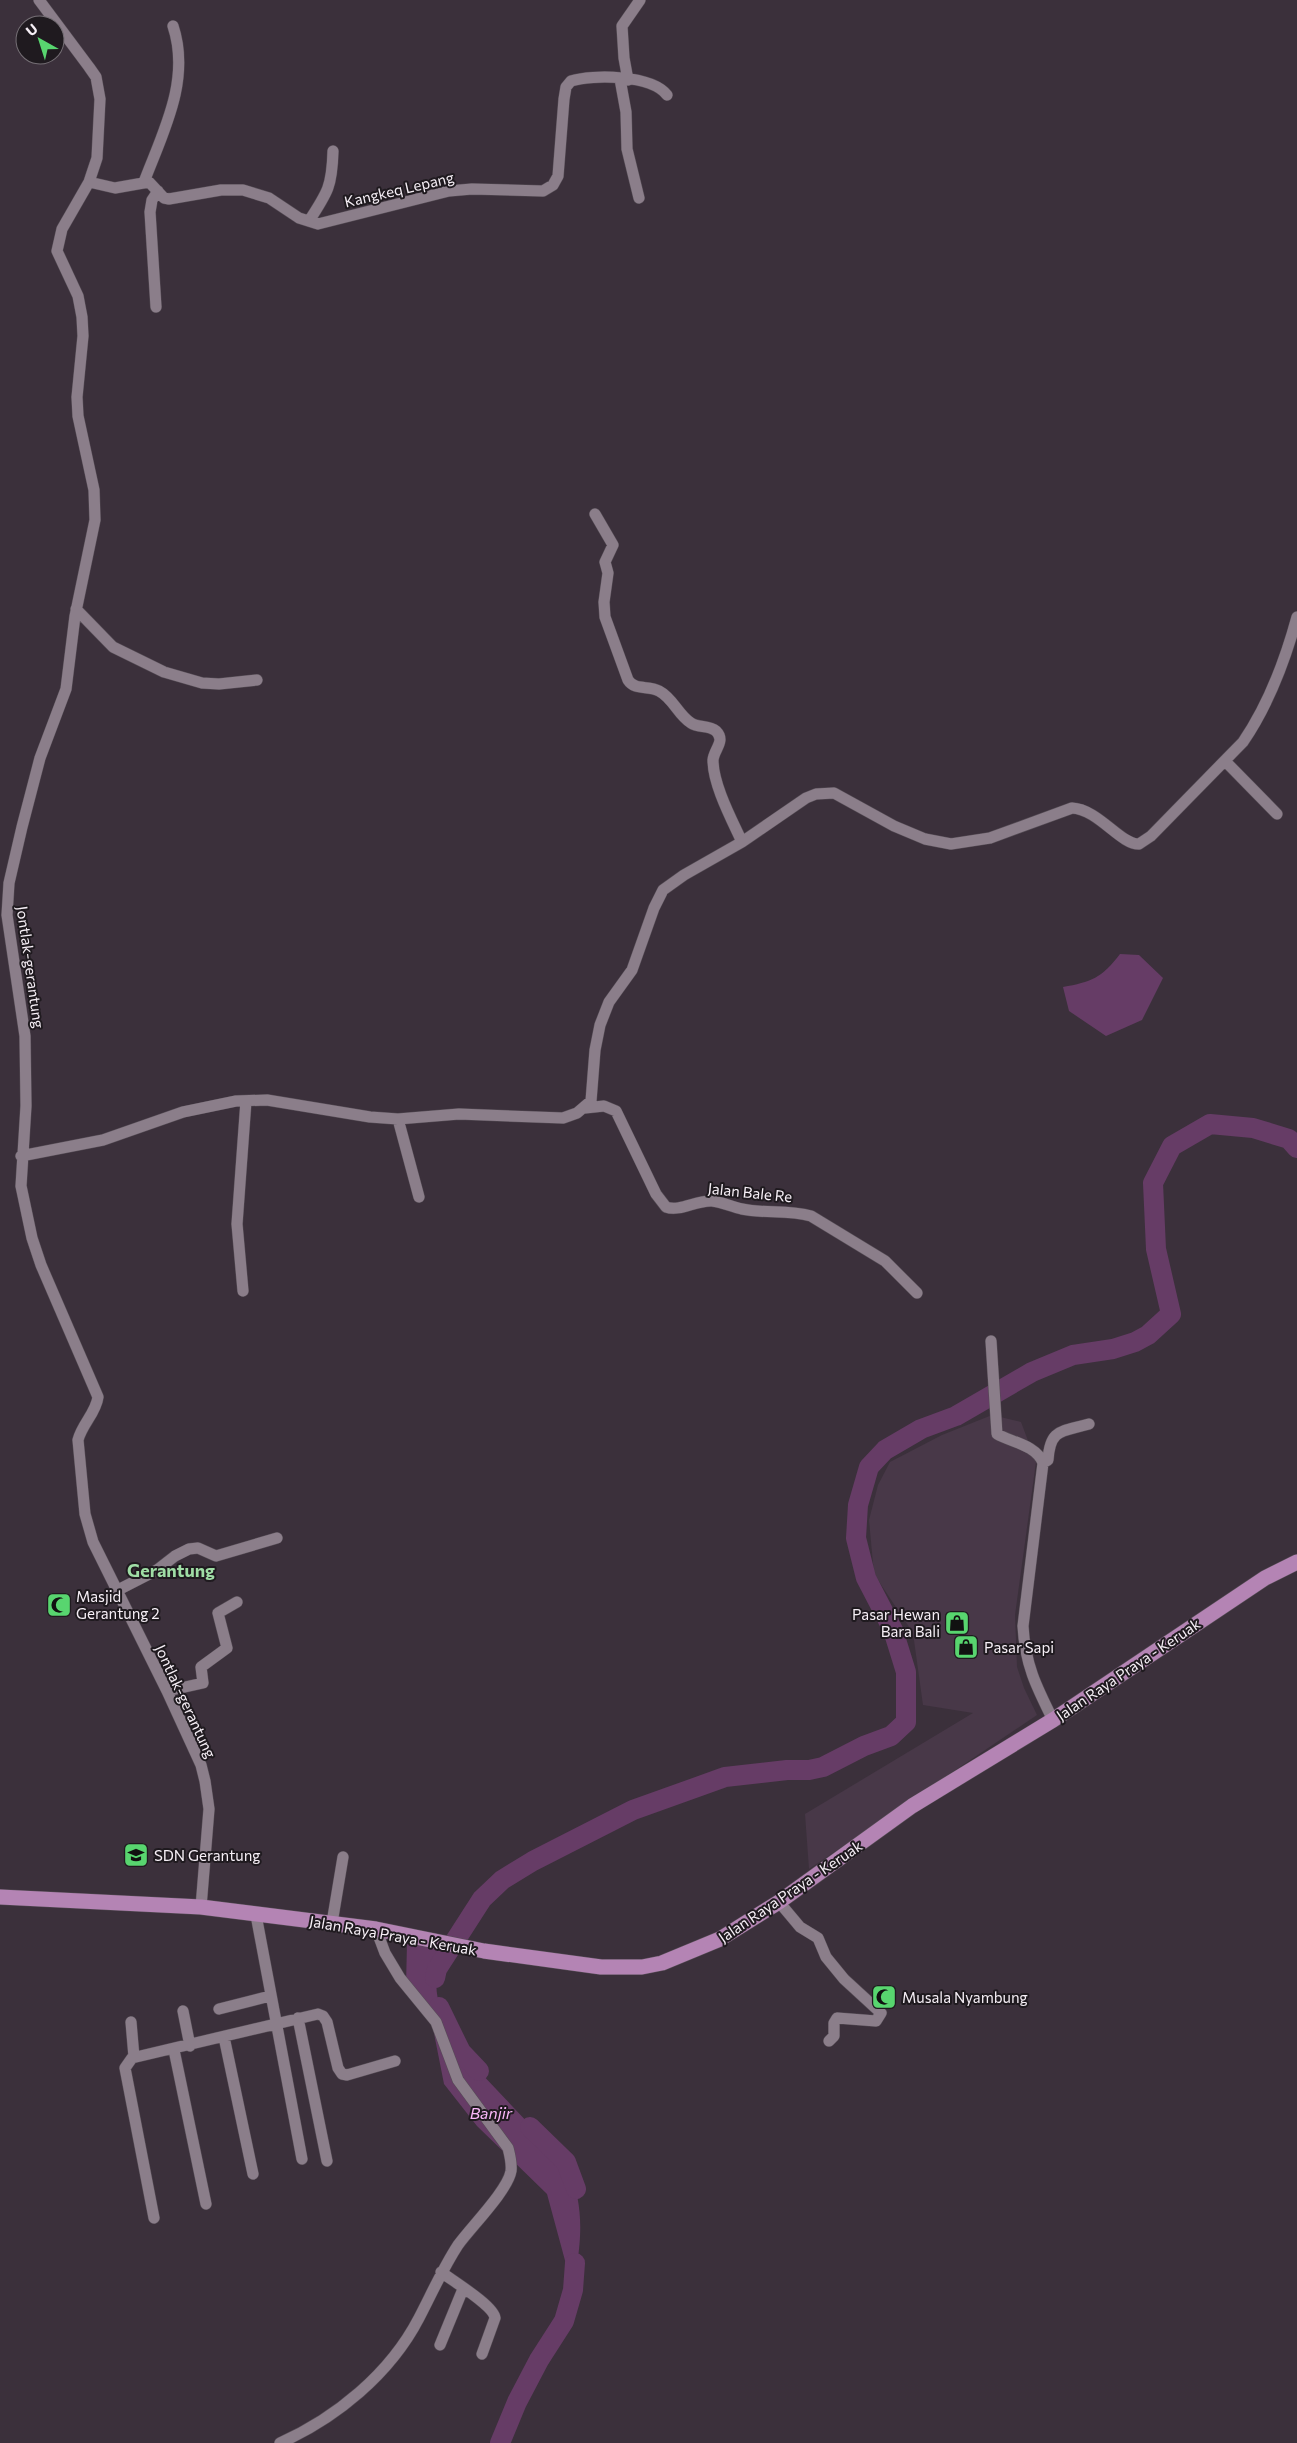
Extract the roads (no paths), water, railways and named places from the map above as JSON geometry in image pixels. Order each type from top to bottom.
[{"type":"main road","name":"Jalan Raya Praya - Keruak","points":[[0,1897],[202,1907],[376,1929],[484,1951],[600,1967],[642,1967],[662,1963],[720,1940],[779,1902],[912,1806],[1053,1720],[1265,1578],[1297,1562]]},
{"type":"street","name":"Jontlak-gerantung","points":[[39,0],[96,77],[100,99],[99,138],[94,168],[89,182],[73,206],[58,242],[60,261],[78,296],[82,317],[83,336],[77,397],[78,416],[96,505],[76,609],[66,689],[40,758],[13,862],[7,899],[7,915],[25,1036],[26,1106],[21,1156],[21,1186],[32,1238],[70,1336],[97,1390],[96,1408],[81,1430],[78,1440],[85,1514],[93,1542],[118,1590],[201,1765],[209,1797],[202,1907]]},
{"type":"street","points":[[639,198],[627,149],[622,26],[640,0]]},
{"type":"street","points":[[89,182],[115,188],[144,182],[178,84],[180,54],[173,26]]},
{"type":"street","name":"Kangkeq Lepang","points":[[144,182],[150,182],[169,199],[221,190],[243,190],[268,198],[280,208],[318,224],[449,191],[472,189],[520,192],[549,189],[558,176],[560,129],[566,87],[571,81],[578,79],[624,79],[649,82],[660,87],[667,95]]},
{"type":"street","points":[[309,221],[328,191],[332,178],[334,151]]},
{"type":"street","points":[[156,307],[150,212],[152,200],[158,191]]},
{"type":"street","points":[[596,514],[613,545],[605,562],[608,573],[603,607],[628,680],[632,686],[660,691],[668,697],[688,722],[695,726],[713,729],[718,735],[720,743],[713,759],[714,768],[720,792],[742,842]]},
{"type":"street","points":[[76,609],[113,647],[164,672],[202,683],[219,684],[257,680]]},
{"type":"street","points":[[21,1156],[103,1140],[184,1112],[246,1101],[267,1100],[370,1117],[398,1119],[459,1114],[563,1118],[585,1108],[592,1097],[592,1071],[600,1025],[609,1002],[632,970],[659,897],[668,886],[742,842],[806,798],[826,792],[842,797],[894,826],[938,842],[961,844],[990,838],[1072,808],[1085,810],[1126,839],[1139,844],[1151,836],[1244,742],[1265,706],[1278,676],[1297,617]]},
{"type":"street","points":[[1225,761],[1277,814]]},
{"type":"street","points":[[243,1291],[236,1224],[246,1101]]},
{"type":"street","name":"Jalan Bale Re","points":[[585,1108],[604,1106],[616,1111],[656,1194],[666,1207],[676,1208],[712,1201],[742,1210],[799,1212],[811,1216],[884,1261],[917,1293]]},
{"type":"street","points":[[398,1119],[419,1197]]},
{"type":"street","points":[[991,1340],[997,1434],[1017,1442],[1038,1454],[1043,1463],[1023,1626],[1024,1650],[1028,1665],[1053,1720]]},
{"type":"street","points":[[1043,1463],[1048,1460],[1050,1443],[1055,1435],[1089,1424]]},
{"type":"street","points":[[118,1590],[157,1570],[189,1549],[198,1548],[216,1556],[277,1538]]},
{"type":"street","points":[[166,1690],[204,1682],[201,1667],[227,1648],[218,1613],[237,1602]]},
{"type":"street","points":[[332,1923],[343,1858]]},
{"type":"street","points":[[779,1902],[800,1927],[818,1938],[826,1957],[844,1979],[880,2011],[880,2016],[876,2020],[836,2019],[834,2023],[834,2036],[829,2041]]},
{"type":"street","points":[[256,1914],[302,2159]]},
{"type":"street","points":[[280,2443],[324,2421],[379,2372],[418,2319],[441,2272],[459,2244],[509,2178],[512,2161],[504,2141],[458,2080],[436,2022],[400,1978],[385,1952],[376,1929]]},
{"type":"street","points":[[220,2008],[270,1996]]},
{"type":"street","points":[[183,2011],[190,2046]]},
{"type":"street","points":[[154,2218],[125,2068],[127,2062],[134,2057],[174,2050],[318,2014],[324,2017],[338,2068],[342,2074],[347,2075],[395,2062]]},
{"type":"street","points":[[298,2018],[327,2160]]},
{"type":"street","points":[[131,2022],[134,2057]]},
{"type":"street","points":[[224,2037],[252,2174]]},
{"type":"street","points":[[174,2050],[206,2204]]},
{"type":"street","points":[[441,2272],[482,2301],[495,2315],[482,2354]]},
{"type":"street","points":[[440,2345],[463,2289]]},
{"type":"water","points":[[1120,954],[1139,955],[1163,978],[1142,1020],[1106,1036],[1069,1011],[1063,987],[1095,978],[1107,969]]},
{"type":"water","name":"Banjir","points":[[407,1943],[448,1951],[438,1972],[437,1992],[442,2013],[460,2051],[568,2165],[578,2198],[580,2213],[580,2242],[573,2290],[547,2194],[477,2126],[444,2084],[429,2008],[406,1986]]},
{"type":"waterway","points":[[435,1978],[437,1969],[482,1899],[502,1880],[533,1861],[633,1810],[725,1777],[787,1770],[809,1770],[823,1767],[864,1746],[891,1736],[906,1722],[906,1672],[893,1630],[866,1578],[856,1538],[858,1505],[869,1467],[885,1450],[921,1429],[956,1416],[1032,1372],[1073,1355],[1113,1349],[1135,1342],[1148,1335],[1171,1314],[1156,1249],[1153,1183],[1172,1146],[1210,1124],[1253,1128],[1289,1139],[1297,1148]]},
{"type":"waterway","points":[[439,2007],[461,2052],[479,2071]]},
{"type":"waterway","points":[[530,2127],[566,2162],[576,2189]]},
{"type":"waterway","points":[[500,2443],[517,2402],[539,2360],[564,2321],[573,2290],[575,2263]]},
{"type":"place","name":"Masjid Gerantung 2","points":[[59,1605]]},
{"type":"place","name":"Pasar Hewan Bara Bali","points":[[957,1623]]},
{"type":"place","name":"Pasar Sapi","points":[[966,1647]]},
{"type":"place","name":"SDN Gerantung","points":[[136,1855]]},
{"type":"place","name":"Musala Nyambung","points":[[884,1997]]},
{"type":"district","name":"Gerantung","points":[[171,1570]]}]
